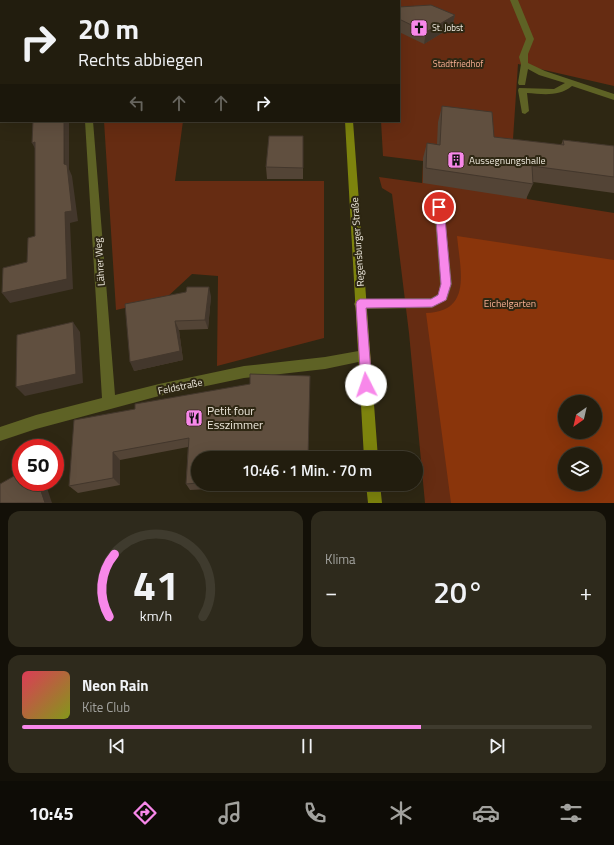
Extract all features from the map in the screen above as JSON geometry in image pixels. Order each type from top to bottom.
[{"type":"main road","name":"Regensburger Straße","points":[[349,122],[371,451]]},
{"type":"main road","points":[[374,491],[375,503]]},
{"type":"street","points":[[514,0],[530,39],[530,44],[523,57],[525,64],[522,83]]},
{"type":"street","points":[[525,64],[536,70],[570,83],[614,97]]},
{"type":"street","points":[[525,111],[522,90],[557,91],[566,88],[570,83]]},
{"type":"street","name":"Lährer Weg","points":[[89,122],[109,404]]},
{"type":"street","points":[[360,304],[432,303],[443,298],[446,284],[439,207]]},
{"type":"street","name":"Feldstraße","points":[[0,434],[36,422],[159,390],[244,372],[325,363],[364,356]]},
{"type":"green space","name":"Eichelgarten","points":[[400,0],[614,0],[614,86],[518,64],[512,154],[526,181],[527,199],[614,213],[614,503],[425,503],[423,451],[420,451],[409,333],[392,194],[382,188],[379,177],[422,183],[423,161],[383,156],[381,122],[400,122]]},
{"type":"green space","points":[[104,122],[183,122],[175,181],[324,181],[324,338],[217,366],[218,276],[192,274],[165,299],[116,310]]},
{"type":"green space","name":"Eichelgarten","points":[[457,236],[614,260],[614,503],[451,503],[426,313],[441,311],[451,305],[457,297],[461,275]]},
{"type":"building","points":[[431,5],[455,15],[426,32],[400,19],[400,7]]},
{"type":"building","points":[[442,106],[492,112],[494,137],[564,145],[563,140],[614,146],[614,177],[532,166],[533,184],[426,168],[427,143],[440,145]]},
{"type":"building","points":[[33,122],[64,122],[64,164],[67,165],[72,211],[65,212],[67,279],[2,293],[3,268],[27,262],[28,238],[35,236],[35,142],[32,143]]},
{"type":"building","points":[[269,136],[303,136],[303,168],[266,167]]},
{"type":"building","points":[[187,287],[209,287],[205,320],[175,321],[180,351],[130,362],[125,304],[186,292]]},
{"type":"building","points":[[73,322],[76,374],[16,387],[17,335]]},
{"type":"building","points":[[250,374],[310,376],[308,451],[191,451],[191,484],[186,484],[189,438],[113,452],[113,478],[69,486],[74,420],[135,409],[135,404],[250,384]]},
{"type":"building","points":[[12,477],[12,491],[41,491],[45,503],[0,503],[0,484]]},
{"type":"place","name":"St. Jobst","points":[[419,28]]},
{"type":"place","name":"Aussegnungshalle","points":[[456,160]]},
{"type":"place","name":"Petit four Esszimmer","points":[[194,418]]},
{"type":"route","points":[[366,385],[360,304],[432,303],[443,298],[446,284],[439,207]]},
{"type":"park label","name":"Stadtfriedhof","points":[[458,64]]}]
